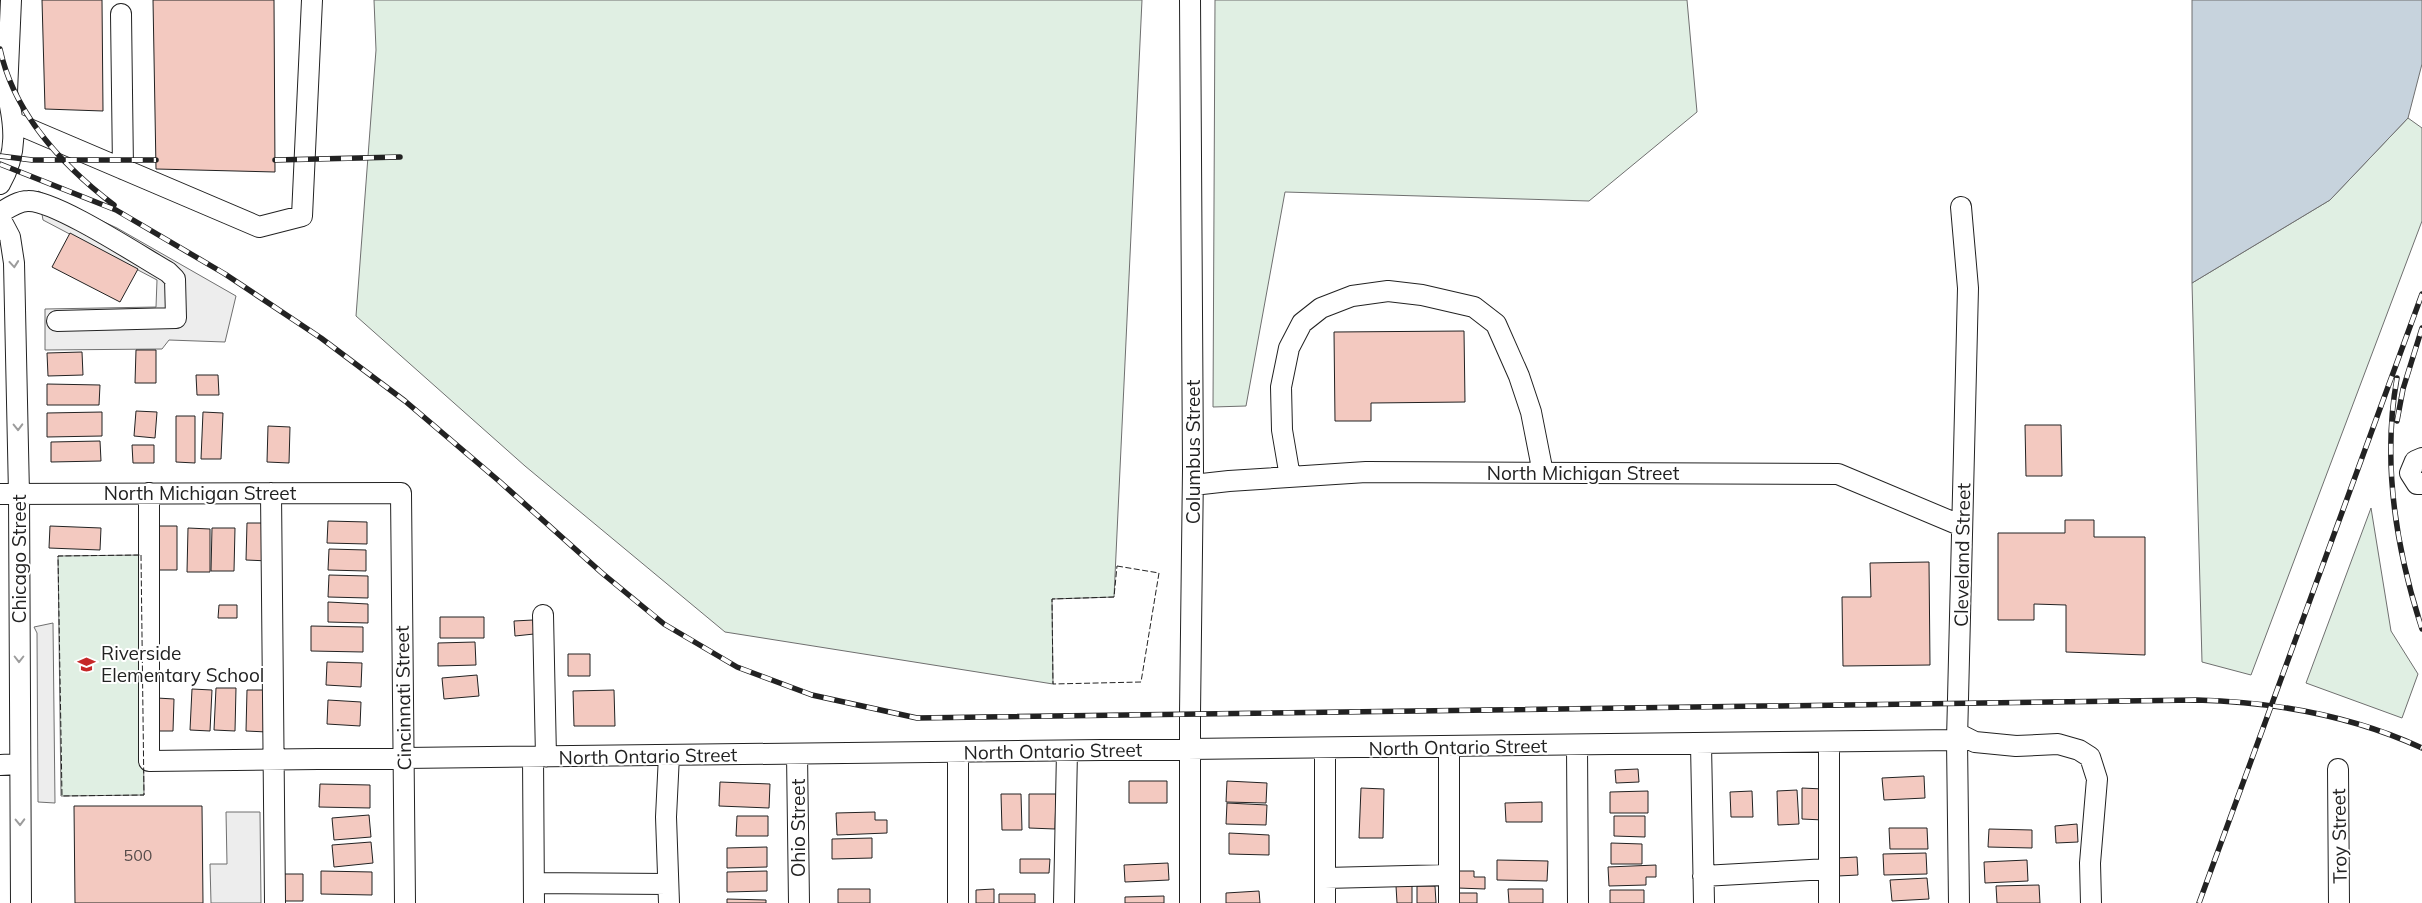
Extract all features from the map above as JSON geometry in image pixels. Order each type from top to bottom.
[{"type":"street","points":[[0,184],[10,167],[15,123],[4,91],[11,0]]},
{"type":"street","points":[[15,123],[258,227],[302,216],[312,0]]},
{"type":"street","name":"Columbus Street","points":[[1190,0],[1193,485],[1190,903]]},
{"type":"street","points":[[121,14],[123,169]]},
{"type":"street","points":[[0,213],[10,207],[28,201],[53,206],[168,272],[175,279],[176,318],[57,321]]},
{"type":"street","name":"Cleveland Street","points":[[1959,903],[1957,737],[1968,288],[1960,207]]},
{"type":"street","name":"Chicago Street","points":[[0,218],[10,237],[14,263],[9,494],[10,765],[20,903]]},
{"type":"street","points":[[1290,477],[1282,430],[1281,388],[1289,348],[1302,323],[1321,308],[1352,296],[1388,291],[1474,307],[1496,324],[1519,376],[1531,412],[1543,473]]},
{"type":"street","points":[[2422,458],[2415,461],[2410,473],[2417,484],[2422,484]]},
{"type":"street","name":"North Michigan Street","points":[[1193,485],[1366,472],[1838,474],[1962,526]]},
{"type":"street","points":[[271,493],[275,903]]},
{"type":"street","name":"North Michigan Street","points":[[9,494],[401,493]]},
{"type":"street","name":"Cincinnati Street","points":[[401,493],[405,903]]},
{"type":"street","name":"North Ontario Street","points":[[148,494],[150,761],[1701,744],[1957,737]]},
{"type":"street","points":[[543,615],[540,757],[534,893],[669,894],[666,817],[669,755]]},
{"type":"street","points":[[1957,737],[1975,742],[2016,746],[2058,744],[2079,750],[2090,757],[2097,779],[2090,863],[2091,903]]},
{"type":"street","points":[[1828,903],[1829,742]]},
{"type":"street","points":[[1701,744],[1704,903]]},
{"type":"street","points":[[1577,745],[1578,903]]},
{"type":"street","points":[[1449,747],[1449,903]]},
{"type":"street","points":[[1325,748],[1325,903]]},
{"type":"street","points":[[1064,903],[1067,751]]},
{"type":"street","points":[[958,752],[958,903]]},
{"type":"street","name":"Ohio Street","points":[[798,754],[799,903]]},
{"type":"street","name":"Troy Street","points":[[2338,769],[2339,903]]},
{"type":"street","points":[[1703,876],[1828,869]]},
{"type":"street","points":[[1325,878],[1449,875]]},
{"type":"green space","points":[[374,0],[1142,0],[1114,597],[1052,599],[1053,684],[725,632],[525,466],[356,316],[376,50]]},
{"type":"green space","points":[[1215,0],[1687,0],[1697,112],[1589,201],[1285,192],[1246,406],[1213,407]]},
{"type":"green space","points":[[2408,118],[2422,128],[2422,221],[2251,675],[2202,662],[2192,283],[2330,200]]},
{"type":"green space","points":[[2371,508],[2391,631],[2418,674],[2402,718],[2306,683]]},
{"type":"green space","points":[[141,555],[144,795],[61,796],[58,556]]},
{"type":"shaded area","points":[[2192,0],[2422,0],[2422,64],[2408,118],[2330,200],[2192,283]]},
{"type":"shaded area","points":[[38,191],[117,228],[236,296],[225,342],[169,340],[162,349],[45,350],[45,309],[156,307],[157,280],[43,220]]},
{"type":"shaded area","points":[[53,623],[55,803],[38,802],[37,633],[34,627]]},
{"type":"shaded area","points":[[226,812],[260,812],[261,903],[211,903],[210,864],[227,864]]},
{"type":"building","points":[[42,0],[102,0],[103,111],[45,109]]},
{"type":"building","points":[[153,0],[274,0],[275,172],[156,169]]},
{"type":"building","points":[[70,233],[138,269],[120,302],[52,267]]},
{"type":"building","points":[[1464,331],[1465,402],[1371,403],[1371,421],[1335,421],[1334,332]]},
{"type":"building","points":[[136,350],[156,350],[156,383],[135,383]]},
{"type":"building","points":[[82,352],[83,375],[48,376],[47,353]]},
{"type":"building","points":[[196,375],[218,375],[219,395],[197,395]]},
{"type":"building","points":[[47,384],[100,385],[99,405],[47,405]]},
{"type":"building","points":[[136,411],[157,412],[155,438],[134,436]]},
{"type":"building","points":[[102,412],[102,436],[47,437],[47,413]]},
{"type":"building","points":[[203,412],[223,413],[221,459],[201,459]]},
{"type":"building","points":[[176,416],[195,416],[195,463],[176,462]]},
{"type":"building","points":[[2025,425],[2061,425],[2062,476],[2026,476]]},
{"type":"building","points":[[268,426],[290,427],[289,463],[267,462]]},
{"type":"building","points":[[100,441],[101,461],[51,462],[51,442]]},
{"type":"building","points":[[132,445],[154,445],[154,463],[133,463]]},
{"type":"building","points":[[2065,520],[2094,520],[2094,537],[2145,537],[2145,655],[2066,652],[2066,605],[2034,604],[2034,620],[1998,620],[1998,533],[2065,533]]},
{"type":"building","points":[[328,521],[367,522],[367,544],[327,543]]},
{"type":"building","points":[[247,523],[270,523],[269,561],[246,560]]},
{"type":"building","points":[[50,526],[101,528],[100,550],[49,548]]},
{"type":"building","points":[[154,526],[177,526],[177,570],[154,570]]},
{"type":"building","points":[[188,528],[210,529],[210,572],[187,572]]},
{"type":"building","points":[[212,528],[235,528],[234,571],[211,571]]},
{"type":"building","points":[[329,549],[366,550],[366,571],[328,570]]},
{"type":"building","points":[[1929,562],[1930,665],[1843,666],[1842,597],[1871,597],[1870,563]]},
{"type":"building","points":[[329,575],[368,576],[368,598],[328,597]]},
{"type":"building","points":[[328,602],[368,604],[368,623],[328,622]]},
{"type":"building","points":[[219,605],[237,605],[237,618],[218,618]]},
{"type":"building","points":[[440,617],[484,617],[484,638],[440,638]]},
{"type":"building","points":[[533,620],[534,634],[515,636],[514,621]]},
{"type":"building","points":[[311,626],[363,627],[363,652],[311,651]]},
{"type":"building","points":[[475,642],[476,665],[438,666],[438,643]]},
{"type":"building","points":[[568,654],[590,654],[590,676],[568,676]]},
{"type":"building","points":[[327,662],[362,663],[361,687],[326,685]]},
{"type":"building","points":[[477,675],[479,696],[444,699],[442,678]]},
{"type":"building","points":[[216,688],[236,688],[235,731],[214,730]]},
{"type":"building","points":[[192,689],[212,690],[210,731],[190,730]]},
{"type":"building","points":[[247,690],[268,690],[267,732],[246,731]]},
{"type":"building","points":[[614,690],[615,726],[574,726],[573,691]]},
{"type":"building","points":[[157,698],[174,699],[173,731],[156,731]]},
{"type":"building","points":[[328,700],[361,702],[360,726],[327,724]]},
{"type":"building","points":[[1638,769],[1639,782],[1616,783],[1615,770]]},
{"type":"building","points":[[1924,776],[1925,798],[1884,800],[1882,778]]},
{"type":"building","points":[[1129,781],[1167,781],[1167,803],[1129,803]]},
{"type":"building","points":[[1227,781],[1267,783],[1266,803],[1226,802]]},
{"type":"building","points":[[720,782],[770,784],[769,808],[719,806]]},
{"type":"building","points":[[320,784],[370,785],[370,808],[319,807]]},
{"type":"building","points":[[1361,788],[1384,789],[1383,838],[1359,838]]},
{"type":"building","points":[[1802,788],[1823,789],[1823,820],[1802,819]]},
{"type":"building","points":[[1797,790],[1799,824],[1778,825],[1777,791]]},
{"type":"building","points":[[1648,791],[1648,813],[1610,813],[1610,792]]},
{"type":"building","points":[[1752,791],[1753,817],[1731,817],[1730,792]]},
{"type":"building","points":[[1001,794],[1021,794],[1022,830],[1002,830]]},
{"type":"building","points":[[1029,794],[1056,794],[1055,829],[1029,828]]},
{"type":"building","points":[[1542,802],[1542,822],[1506,822],[1505,803]]},
{"type":"building","points":[[1227,803],[1267,805],[1266,825],[1226,824]]},
{"type":"building","points":[[74,806],[202,806],[203,903],[75,903]]},
{"type":"building","points":[[875,812],[875,820],[887,820],[887,833],[837,835],[836,813]]},
{"type":"building","points":[[369,815],[371,837],[334,840],[332,818]]},
{"type":"building","points":[[737,816],[768,816],[768,836],[736,836]]},
{"type":"building","points":[[1614,816],[1645,816],[1645,837],[1614,836]]},
{"type":"building","points":[[2077,824],[2078,842],[2056,843],[2055,826]]},
{"type":"building","points":[[1889,828],[1927,828],[1928,849],[1890,849]]},
{"type":"building","points":[[1989,829],[2032,830],[2032,848],[1988,847]]},
{"type":"building","points":[[1229,833],[1269,835],[1269,855],[1229,854]]},
{"type":"building","points":[[872,838],[872,858],[832,859],[832,839]]},
{"type":"building","points":[[371,842],[373,863],[334,867],[332,845]]},
{"type":"building","points":[[1611,843],[1642,844],[1642,864],[1611,864]]},
{"type":"building","points":[[767,847],[767,867],[727,868],[727,848]]},
{"type":"building","points":[[1926,853],[1927,874],[1884,875],[1883,854]]},
{"type":"building","points":[[1857,857],[1858,875],[1838,876],[1837,858]]},
{"type":"building","points":[[1020,859],[1050,859],[1049,873],[1020,873]]},
{"type":"building","points":[[1497,860],[1548,861],[1547,881],[1497,880]]},
{"type":"building","points":[[2027,860],[2028,881],[1985,883],[1984,862]]},
{"type":"building","points":[[1168,863],[1169,880],[1125,882],[1124,865]]},
{"type":"building","points":[[1656,865],[1656,877],[1646,877],[1646,885],[1609,886],[1608,867]]},
{"type":"building","points":[[321,871],[372,872],[372,895],[321,894]]},
{"type":"building","points":[[767,871],[767,891],[727,892],[727,872]]},
{"type":"building","points":[[1458,871],[1474,871],[1474,877],[1485,877],[1485,889],[1458,888]]},
{"type":"building","points":[[284,874],[303,874],[303,901],[284,901]]},
{"type":"building","points":[[1927,878],[1929,899],[1892,901],[1890,880]]},
{"type":"building","points":[[1412,885],[1412,903],[1397,903],[1396,886]]},
{"type":"building","points":[[2039,885],[2040,903],[1997,903],[1996,886]]},
{"type":"building","points":[[1417,886],[1435,886],[1436,903],[1417,903]]},
{"type":"building","points":[[838,889],[870,889],[870,903],[838,903]]},
{"type":"building","points":[[994,889],[994,903],[976,903],[976,890]]},
{"type":"building","points":[[1508,889],[1543,889],[1543,903],[1509,903]]},
{"type":"building","points":[[1610,890],[1644,890],[1644,903],[1610,903]]},
{"type":"building","points":[[1259,891],[1260,903],[1226,903],[1226,893]]},
{"type":"building","points":[[1458,893],[1477,893],[1477,903],[1458,903]]},
{"type":"building","points":[[999,894],[1035,894],[1035,903],[999,903]]},
{"type":"building","points":[[1164,896],[1164,903],[1125,903],[1125,897]]},
{"type":"building","points":[[727,899],[766,900],[766,903],[727,903]]},
{"type":"railway","points":[[0,49],[7,73],[17,95],[43,137],[59,156],[114,205]]},
{"type":"railway","points":[[0,156],[32,160],[156,160]]},
{"type":"railway","points":[[275,160],[400,157]]},
{"type":"railway","points":[[0,164],[116,210],[225,274],[321,338],[405,401],[499,481],[602,573],[664,624],[737,667],[812,695],[917,718],[2197,700],[2255,704],[2312,712],[2367,727],[2422,748]]},
{"type":"railway","points":[[2199,903],[2422,294]]},
{"type":"railway","points":[[2397,421],[2403,389],[2422,328]]},
{"type":"railway","points":[[2397,378],[2391,441],[2394,505],[2405,568],[2422,629]]},
{"type":"fence","points":[[141,555],[144,795],[62,796],[58,556],[141,555]]},
{"type":"fence","points":[[1117,566],[1159,573],[1141,682],[1053,684],[1052,599],[1114,597],[1117,566]]},
{"type":"place","name":"Riverside Elementary School","points":[[87,664]]}]
